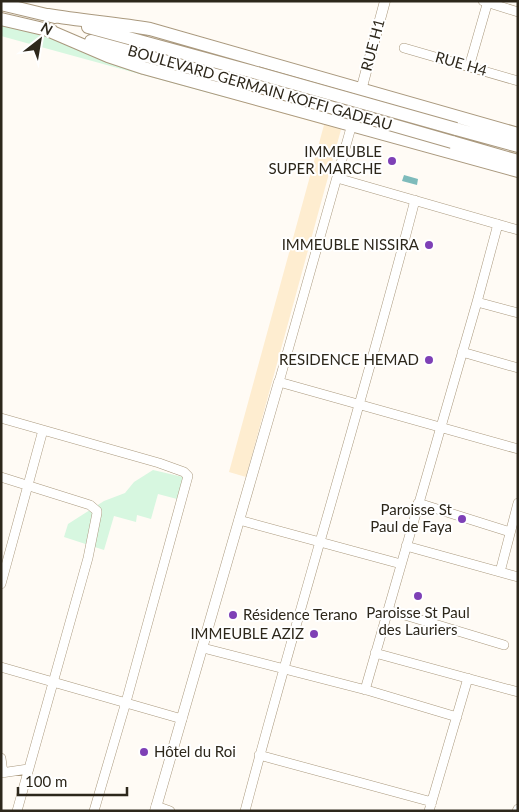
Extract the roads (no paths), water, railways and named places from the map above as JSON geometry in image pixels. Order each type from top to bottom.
[{"type":"main road","name":"BOULEVARD GERMAIN KOFFI GADEAU","points":[[1,4],[48,16],[518,161]]},
{"type":"main road","points":[[48,16],[115,23],[150,30],[518,134]]},
{"type":"main road","name":"BOULEVARD GERMAIN KOFFI GADEAU","points":[[1,19],[456,128],[518,146]]},
{"type":"main road","points":[[45,29],[108,56],[144,68],[518,171]]},
{"type":"street","name":"RUE H1","points":[[352,124],[385,1]]},
{"type":"street","points":[[469,67],[486,2],[518,12]]},
{"type":"street","name":"RUE H4","points":[[404,48],[518,81]]},
{"type":"street","points":[[170,811],[156,808],[352,124]]},
{"type":"street","points":[[337,178],[518,230]]},
{"type":"street","points":[[245,811],[283,669],[386,311],[414,200]]},
{"type":"street","points":[[365,690],[498,224]]},
{"type":"street","points":[[477,302],[518,314]]},
{"type":"street","points":[[462,352],[518,368]]},
{"type":"street","points":[[279,382],[518,449]]},
{"type":"street","points":[[1,418],[159,463],[184,472],[188,476],[94,811]]},
{"type":"street","points":[[1,584],[44,430]]},
{"type":"street","points":[[1,477],[90,505],[97,511],[88,558],[17,811]]},
{"type":"street","points":[[418,502],[510,532]]},
{"type":"street","points":[[500,572],[518,503]]},
{"type":"street","points":[[239,520],[401,564]]},
{"type":"street","points":[[406,546],[518,576]]},
{"type":"street","points":[[388,610],[504,645]]},
{"type":"street","points":[[203,648],[365,690],[457,717]]},
{"type":"street","points":[[375,653],[518,692]]},
{"type":"street","points":[[1,666],[182,719]]},
{"type":"street","points":[[259,755],[431,806],[468,678]]},
{"type":"street","points":[[1,758],[2,773],[28,769]]},
{"type":"water","points":[[404,175],[418,179],[417,185],[402,181]]},
{"type":"place","name":"IMMEUBLE SUPER MARCHE","points":[[392,161]]},
{"type":"place","name":"IMMEUBLE NISSIRA","points":[[429,245]]},
{"type":"place","name":"RESIDENCE HEMAD","points":[[429,360]]},
{"type":"place","name":"Paroisse St Paul de Faya","points":[[462,519]]},
{"type":"place","name":"Paroisse St Paul des Lauriers","points":[[418,596]]},
{"type":"place","name":"Résidence Terano","points":[[233,615]]},
{"type":"place","name":"IMMEUBLE AZIZ","points":[[314,634]]},
{"type":"place","name":"Hôtel du Roi","points":[[144,752]]}]
